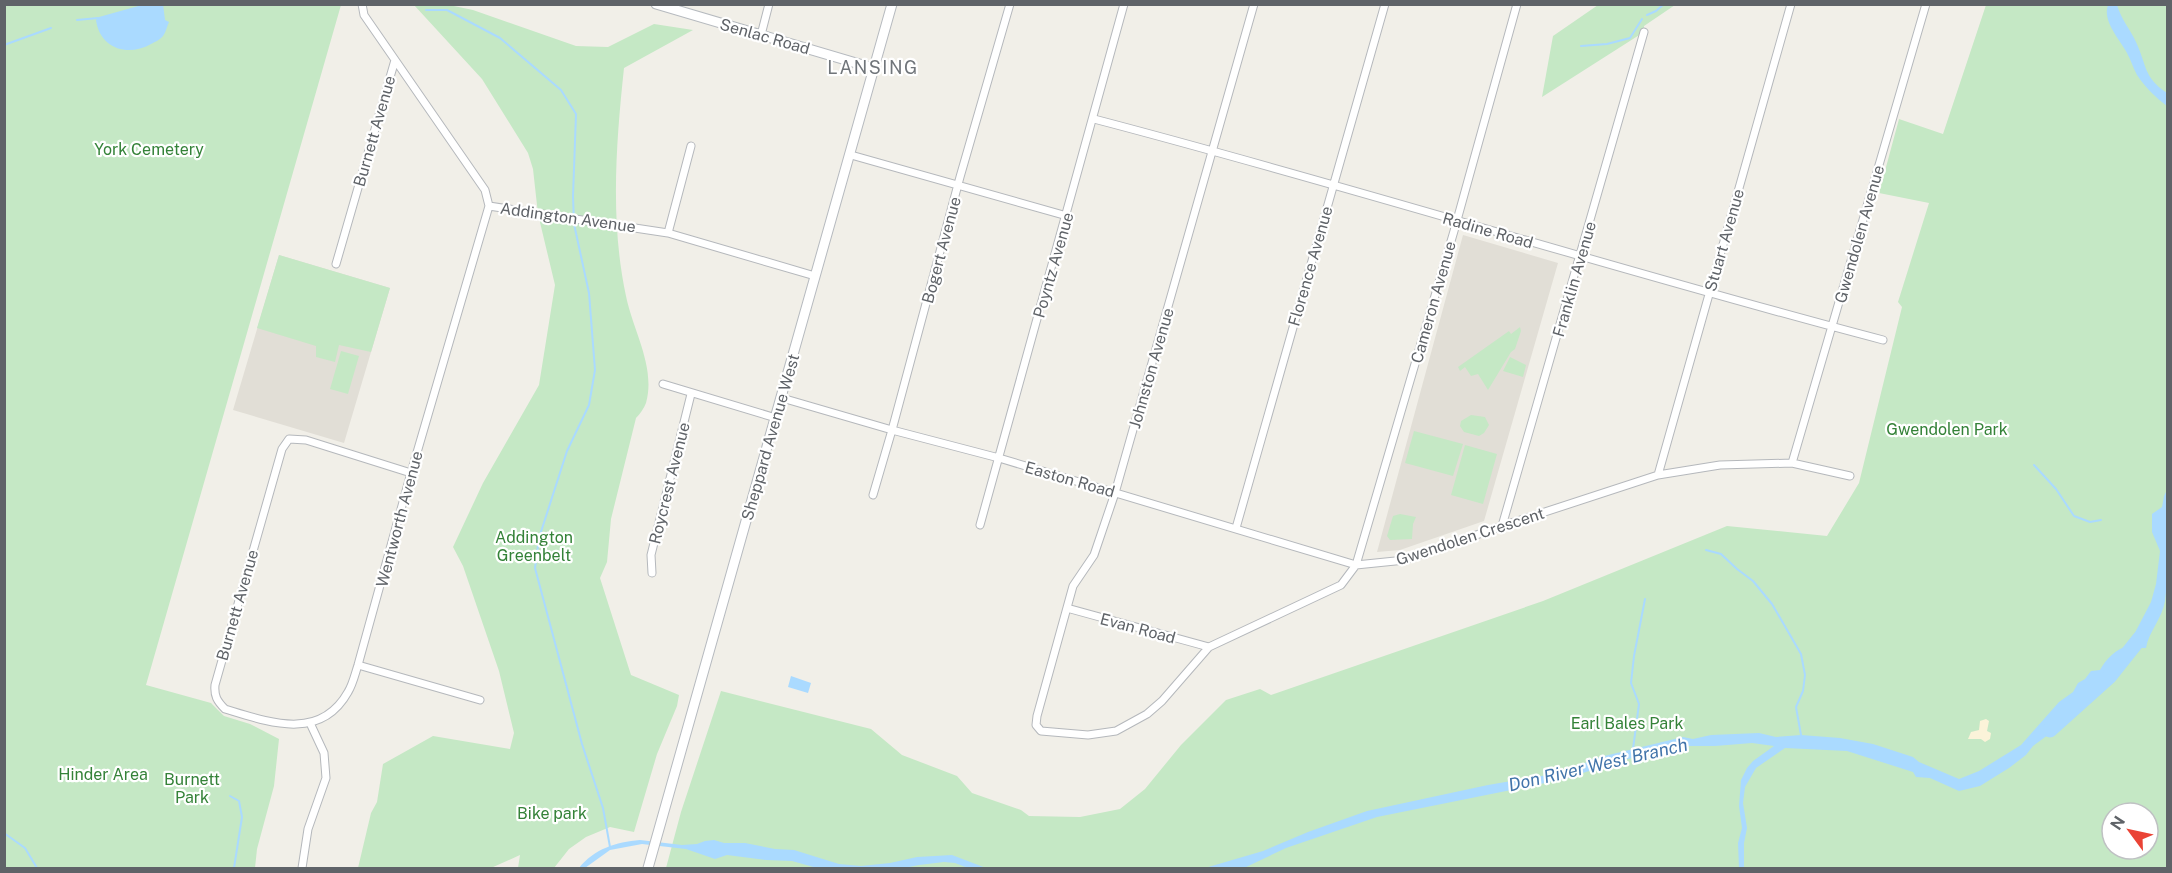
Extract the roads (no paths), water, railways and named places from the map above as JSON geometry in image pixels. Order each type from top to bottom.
[{"type":"main road","name":"Senlac Road","points":[[656,4],[873,68]]},
{"type":"main road","name":"Sheppard Avenue West","points":[[648,868],[892,4]]},
{"type":"street","name":"Burnett Avenue","points":[[336,264],[394,60],[364,15],[362,4]]},
{"type":"street","points":[[761,34],[769,4]]},
{"type":"street","name":"Bogert Avenue","points":[[873,495],[957,186],[1010,4]]},
{"type":"street","name":"Poyntz Avenue","points":[[980,525],[1124,4]]},
{"type":"street","name":"Johnston Avenue","points":[[1209,647],[1162,701],[1147,714],[1116,731],[1089,735],[1041,731],[1035,725],[1073,586],[1094,555],[1115,493],[1254,4]]},
{"type":"street","name":"Florence Avenue","points":[[1236,528],[1385,4]]},
{"type":"street","name":"Cameron Avenue","points":[[1356,565],[1457,222],[1517,4]]},
{"type":"street","name":"Stuart Avenue","points":[[1658,475],[1791,4]]},
{"type":"street","name":"Gwendolen Avenue","points":[[1792,463],[1926,4]]},
{"type":"street","name":"Franklin Avenue","points":[[1502,526],[1644,32]]},
{"type":"street","name":"Addington Avenue","points":[[394,60],[485,190],[489,206],[668,233],[815,276]]},
{"type":"street","name":"Radine Road","points":[[1094,119],[1213,150],[1457,222],[1883,340]]},
{"type":"street","points":[[668,233],[691,146]]},
{"type":"street","points":[[851,155],[1067,216]]},
{"type":"street","name":"Wentworth Avenue","points":[[219,703],[225,709],[279,724],[310,723],[333,710],[348,693],[358,665],[411,472],[489,206]]},
{"type":"street","points":[[663,384],[776,418]]},
{"type":"street","name":"Roycrest Avenue","points":[[652,573],[651,555],[691,394]]},
{"type":"street","name":"Easton Road","points":[[782,398],[999,458],[1356,565]]},
{"type":"street","name":"Burnett Avenue","points":[[219,703],[214,694],[215,685],[282,449],[289,439],[306,440],[411,472]]},
{"type":"street","name":"Gwendolen Crescent","points":[[1356,565],[1405,560],[1658,475],[1720,465],[1792,463],[1850,476]]},
{"type":"street","points":[[1209,647],[1341,585],[1356,565]]},
{"type":"street","name":"Evan Road","points":[[1067,608],[1209,647]]},
{"type":"street","points":[[358,665],[480,700]]},
{"type":"street","points":[[302,868],[308,828],[326,778],[324,753],[310,723]]},
{"type":"water","points":[[163,4],[165,20],[169,22],[165,33],[142,48],[125,50],[116,48],[103,38],[99,30],[96,20],[99,17],[142,5]]},
{"type":"water","points":[[2108,5],[2117,5],[2150,76],[2167,93],[2167,106],[2137,75],[2107,17]]},
{"type":"water","points":[[2167,490],[2167,587],[2161,614],[2146,648],[2140,648],[2138,652],[2134,651],[2125,655],[2087,702],[2067,713],[2060,726],[2033,746],[2026,755],[1980,786],[1959,791],[1930,778],[1916,777],[1913,772],[1847,751],[1785,748],[1756,768],[1745,787],[1743,803],[1747,828],[1744,843],[1744,868],[1739,868],[1738,843],[1742,828],[1739,806],[1741,780],[1753,761],[1774,746],[1752,743],[1684,746],[1670,748],[1657,755],[1640,756],[1616,762],[1565,779],[1377,817],[1286,848],[1244,868],[1205,868],[1263,851],[1367,811],[1547,775],[1592,759],[1683,737],[1693,739],[1711,735],[1759,733],[1776,737],[1801,735],[1840,738],[1873,744],[1913,757],[1919,762],[1959,779],[1979,771],[2021,745],[2059,702],[2073,692],[2078,683],[2085,679],[2091,671],[2100,670],[2116,652],[2128,646],[2151,602],[2156,584],[2160,551],[2152,532],[2152,514],[2162,507]]},
{"type":"water","points":[[791,676],[811,683],[808,693],[788,687]]},
{"type":"water","points":[[640,840],[682,845],[714,840],[724,843],[745,843],[794,850],[839,864],[861,866],[917,857],[952,855],[986,868],[968,868],[944,862],[904,868],[817,868],[792,861],[727,855],[715,859],[686,849],[642,844],[610,850],[585,868],[579,868],[599,851]]},
{"type":"waterway","points":[[1647,15],[1664,4]]},
{"type":"waterway","points":[[426,10],[447,10],[500,38],[561,90],[576,114],[574,224],[589,293],[595,370],[589,405],[567,451],[539,538],[535,568],[582,744],[603,808],[610,847]]},
{"type":"waterway","points":[[77,20],[98,18]]},
{"type":"waterway","points":[[1581,46],[1607,44],[1630,38],[1642,19]]},
{"type":"waterway","points":[[4,45],[51,28]]},
{"type":"waterway","points":[[2034,465],[2056,489],[2074,516],[2090,522],[2101,520]]},
{"type":"waterway","points":[[1706,550],[1721,554],[1753,581],[1772,604],[1801,654],[1805,675],[1803,691],[1796,707],[1801,735]]},
{"type":"waterway","points":[[1633,749],[1639,704],[1631,683],[1645,599]]},
{"type":"waterway","name":"Don River West Branch","points":[[2050,730],[2109,677],[2140,638]]},
{"type":"waterway","points":[[230,796],[239,801],[242,817],[234,868]]},
{"type":"waterway","points":[[4,833],[25,848],[37,868]]},
{"type":"district","name":"LANSING","points":[[873,68]]},
{"type":"park label","name":"York Cemetery","points":[[149,149]]},
{"type":"park label","name":"Gwendolen Park","points":[[1947,429]]},
{"type":"park label","name":"Addington Greenbelt","points":[[534,546]]},
{"type":"park label","name":"Earl Bales Park","points":[[1627,723]]},
{"type":"park label","name":"Hinder Area","points":[[103,774]]},
{"type":"park label","name":"Burnett Park","points":[[192,788]]},
{"type":"park label","name":"Bike park","points":[[552,813]]}]
